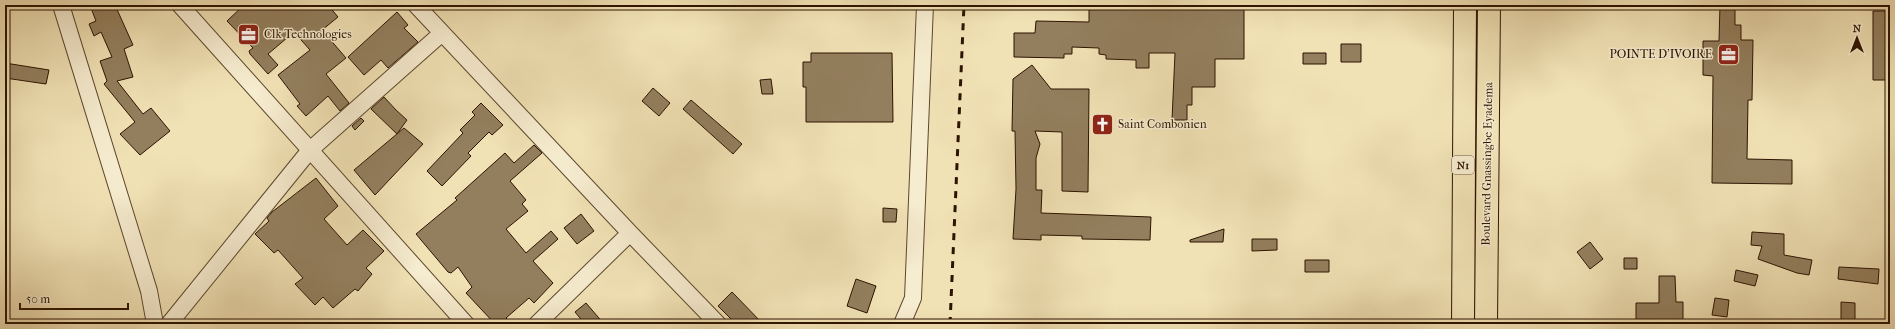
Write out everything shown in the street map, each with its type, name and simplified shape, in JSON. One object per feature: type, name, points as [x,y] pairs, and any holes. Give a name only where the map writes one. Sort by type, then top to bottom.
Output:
[{"type":"highway","name":"Boulevard Gnassingbe Eyadema","points":[[1463,324],[1465,5]]},
{"type":"highway","name":"Boulevard Gnassingbe Eyadema","points":[[1486,324],[1489,5]]},
{"type":"street","points":[[61,5],[149,291],[154,324]]},
{"type":"street","points":[[180,5],[466,324]]},
{"type":"street","points":[[416,5],[630,233],[718,324]]},
{"type":"street","points":[[902,324],[913,298],[926,5]]},
{"type":"street","points":[[169,324],[310,150],[442,33]]},
{"type":"street","points":[[537,324],[630,233]]},
{"type":"building","points":[[98,5],[115,5],[133,45],[124,49],[133,77],[117,81],[143,114],[151,108],[170,131],[140,155],[120,134],[135,122],[104,84],[107,81],[100,61],[112,57],[101,32],[94,36],[89,24],[96,21],[91,8]]},
{"type":"building","points":[[244,5],[328,5],[338,17],[322,30],[346,58],[326,74],[349,103],[340,111],[328,96],[306,116],[297,106],[300,104],[278,75],[310,50],[294,32],[268,54],[278,65],[268,74],[250,54],[249,51],[253,48],[227,21]]},
{"type":"building","points":[[1089,5],[1244,5],[1244,59],[1215,59],[1215,87],[1192,87],[1192,105],[1187,105],[1187,120],[1172,120],[1175,53],[1149,53],[1149,68],[1136,68],[1136,60],[1106,59],[1106,55],[1099,54],[1099,48],[1072,47],[1072,54],[1064,54],[1064,58],[1014,57],[1014,33],[1035,33],[1036,21],[1089,22]]},
{"type":"building","points":[[1720,5],[1735,5],[1735,25],[1741,25],[1741,40],[1753,40],[1752,100],[1748,100],[1747,159],[1792,160],[1792,184],[1712,183],[1713,76],[1703,75],[1703,41],[1719,41]]},
{"type":"building","points":[[1873,11],[1890,11],[1890,80],[1873,80]]},
{"type":"building","points":[[397,12],[408,25],[404,28],[418,42],[388,68],[381,60],[364,75],[348,57]]},
{"type":"building","points":[[1341,44],[1361,44],[1361,62],[1341,62]]},
{"type":"building","points":[[811,53],[892,53],[893,122],[806,122],[806,87],[803,87],[803,62],[811,62]]},
{"type":"building","points":[[1303,53],[1326,53],[1326,64],[1303,64]]},
{"type":"building","points":[[5,63],[49,70],[46,84],[5,78]]},
{"type":"building","points":[[1032,65],[1051,89],[1089,89],[1088,192],[1062,191],[1062,132],[1035,131],[1040,144],[1036,158],[1036,190],[1042,190],[1041,213],[1151,217],[1150,240],[1082,239],[1082,236],[1041,235],[1041,240],[1013,239],[1016,189],[1015,131],[1012,131],[1013,79]]},
{"type":"building","points":[[771,79],[773,94],[762,94],[760,80]]},
{"type":"building","points":[[653,88],[670,103],[659,116],[642,101]]},
{"type":"building","points":[[384,97],[407,120],[397,134],[371,109]]},
{"type":"building","points":[[691,100],[742,144],[733,154],[683,109]]},
{"type":"building","points":[[481,103],[503,125],[492,135],[489,132],[468,153],[471,156],[442,186],[427,171],[463,133],[460,130],[475,115],[472,112]]},
{"type":"building","points":[[361,118],[364,121],[355,130],[352,126]]},
{"type":"building","points":[[404,128],[423,144],[375,195],[354,170]]},
{"type":"building","points":[[534,145],[542,153],[510,181],[526,200],[522,204],[528,211],[506,229],[526,253],[551,231],[558,239],[533,261],[553,283],[534,303],[529,298],[506,318],[512,324],[495,324],[466,293],[472,287],[458,267],[451,273],[448,272],[416,234],[457,200],[455,198],[505,153],[514,163]]},
{"type":"building","points":[[316,178],[338,206],[324,219],[347,245],[363,230],[384,251],[366,268],[372,274],[358,291],[355,289],[333,308],[323,297],[315,305],[295,284],[303,278],[278,250],[274,253],[255,234],[269,221],[267,218],[272,212]]},
{"type":"building","points":[[883,208],[897,209],[896,222],[883,222]]},
{"type":"building","points":[[581,214],[594,231],[577,244],[564,228]]},
{"type":"building","points":[[1224,229],[1223,242],[1190,242],[1190,240]]},
{"type":"building","points":[[1752,232],[1784,234],[1784,255],[1812,260],[1809,275],[1797,273],[1758,259],[1762,246],[1751,245]]},
{"type":"building","points":[[1252,239],[1277,239],[1277,250],[1252,251]]},
{"type":"building","points":[[1590,242],[1603,259],[1590,269],[1577,252]]},
{"type":"building","points":[[1624,258],[1637,258],[1637,269],[1624,269]]},
{"type":"building","points":[[1305,260],[1329,260],[1329,272],[1305,272]]},
{"type":"building","points":[[1839,267],[1879,269],[1878,284],[1838,279]]},
{"type":"building","points":[[1736,270],[1758,275],[1755,286],[1734,281]]},
{"type":"building","points":[[1659,276],[1675,276],[1676,302],[1683,302],[1683,324],[1636,324],[1636,303],[1659,303]]},
{"type":"building","points":[[856,279],[876,286],[867,313],[847,306]]},
{"type":"building","points":[[732,292],[763,324],[736,324],[718,306]]},
{"type":"building","points":[[1715,298],[1729,300],[1727,317],[1712,315]]},
{"type":"building","points":[[1841,302],[1855,303],[1855,324],[1841,324]]},
{"type":"building","points":[[586,303],[604,324],[585,324],[575,312]]},
{"type":"railway","points":[[950,324],[964,5]]},
{"type":"place","name":"Clk Technologies","points":[[249,34]]},
{"type":"place","name":"POINTE D'IVOIRE","points":[[1728,54]]},
{"type":"place","name":"Saint Combonien","points":[[1102,124]]}]
